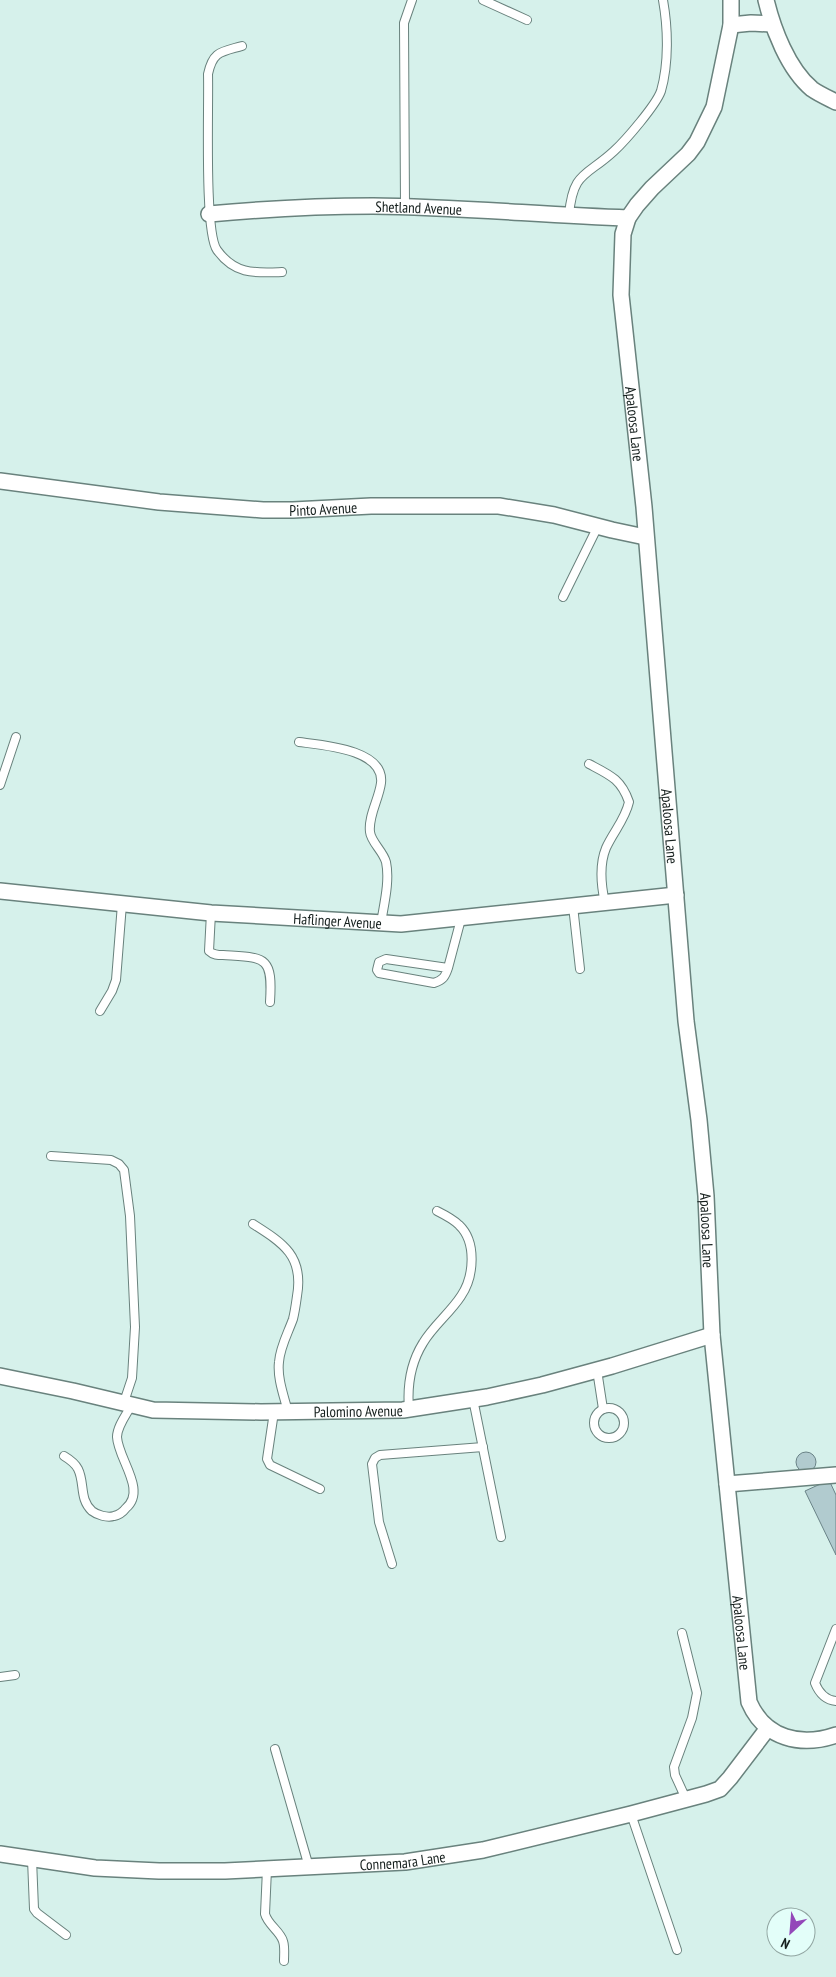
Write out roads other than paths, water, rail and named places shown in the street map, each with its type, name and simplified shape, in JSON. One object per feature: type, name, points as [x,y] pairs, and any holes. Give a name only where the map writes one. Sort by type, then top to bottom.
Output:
[{"type":"street","name":"Apaloosa Lane","points":[[731,0],[731,25],[714,107],[705,127],[688,154],[652,188],[637,204],[628,218],[623,234],[621,295],[644,507],[686,1021],[699,1120],[706,1196],[712,1335],[749,1702],[759,1720],[768,1728],[792,1739],[818,1740],[836,1735]]},
{"type":"street","points":[[766,0],[772,24],[783,49],[806,83],[814,90],[836,102]]},
{"type":"street","points":[[731,25],[751,23],[772,24]]},
{"type":"street","name":"Shetland Avenue","points":[[209,214],[300,207],[405,207],[502,210],[628,218]]},
{"type":"street","name":"Pinto Avenue","points":[[0,480],[159,502],[263,510],[378,506],[499,506],[554,514],[645,537]]},
{"type":"street","name":"Haflinger Avenue","points":[[0,891],[211,914],[415,924],[676,895]]},
{"type":"street","name":"Palomino Avenue","points":[[0,1376],[153,1410],[281,1412],[409,1409],[473,1399],[542,1385],[712,1335]]},
{"type":"street","points":[[727,1484],[836,1475]]},
{"type":"street","name":"Connemara Lane","points":[[0,1854],[81,1867],[150,1871],[309,1868],[405,1862],[483,1850],[706,1794],[722,1787],[768,1728]]},
{"type":"lane","points":[[405,207],[404,23],[412,0]]},
{"type":"lane","points":[[483,0],[527,20]]},
{"type":"lane","points":[[569,215],[571,195],[580,179],[616,150],[655,103],[660,91],[665,66],[666,16],[663,0]]},
{"type":"lane","points":[[242,46],[217,53],[211,60],[208,74],[209,214],[216,249],[232,265],[250,273],[282,272]]},
{"type":"lane","points":[[562,597],[598,526]]},
{"type":"lane","points":[[0,786],[16,737]]},
{"type":"lane","points":[[299,742],[351,750],[364,757],[379,772],[382,782],[369,828],[370,836],[382,851],[386,863],[387,880],[381,923]]},
{"type":"lane","points":[[589,764],[612,776],[620,783],[629,802],[622,821],[605,854],[601,885],[605,902]]},
{"type":"lane","points":[[100,1011],[116,980],[122,904]]},
{"type":"lane","points":[[573,906],[580,969]]},
{"type":"lane","points":[[211,914],[209,951],[218,955],[258,957],[264,962],[269,970],[270,1002]]},
{"type":"lane","points":[[448,968],[386,959],[380,962],[376,970],[379,973],[434,983],[441,980],[446,976],[461,919]]},
{"type":"lane","points":[[51,1156],[111,1160],[119,1164],[124,1170],[126,1178],[130,1216],[135,1337],[132,1378],[127,1405],[117,1434],[120,1453],[134,1485],[134,1496],[130,1505],[122,1513],[114,1516],[106,1517],[96,1514],[84,1502],[78,1470],[64,1456]]},
{"type":"lane","points":[[409,1409],[407,1387],[409,1376],[422,1344],[462,1295],[468,1285],[470,1274],[471,1250],[467,1236],[452,1218],[437,1211]]},
{"type":"lane","points":[[253,1224],[276,1239],[288,1250],[298,1270],[300,1281],[294,1317],[282,1347],[278,1364],[281,1412],[267,1459],[270,1465],[320,1489]]},
{"type":"lane","points":[[597,1370],[603,1409]]},
{"type":"lane","points":[[473,1399],[501,1537]]},
{"type":"lane","points":[[603,1409],[617,1410],[622,1415],[623,1428],[620,1434],[607,1438],[600,1436],[596,1431],[593,1425],[594,1418],[603,1409]]},
{"type":"lane","points":[[392,1564],[379,1522],[372,1464],[375,1458],[380,1455],[483,1447]]},
{"type":"lane","points":[[836,1629],[815,1683],[819,1693],[836,1701]]},
{"type":"lane","points":[[682,1633],[696,1693],[692,1718],[674,1767],[674,1775],[686,1799]]},
{"type":"lane","points":[[0,1677],[15,1675]]},
{"type":"lane","points":[[275,1749],[309,1868]]},
{"type":"lane","points":[[631,1814],[677,1950]]},
{"type":"lane","points":[[32,1859],[34,1908],[37,1913],[66,1935]]},
{"type":"lane","points":[[267,1869],[265,1914],[267,1920],[282,1938],[284,1943],[284,1961]]}]
